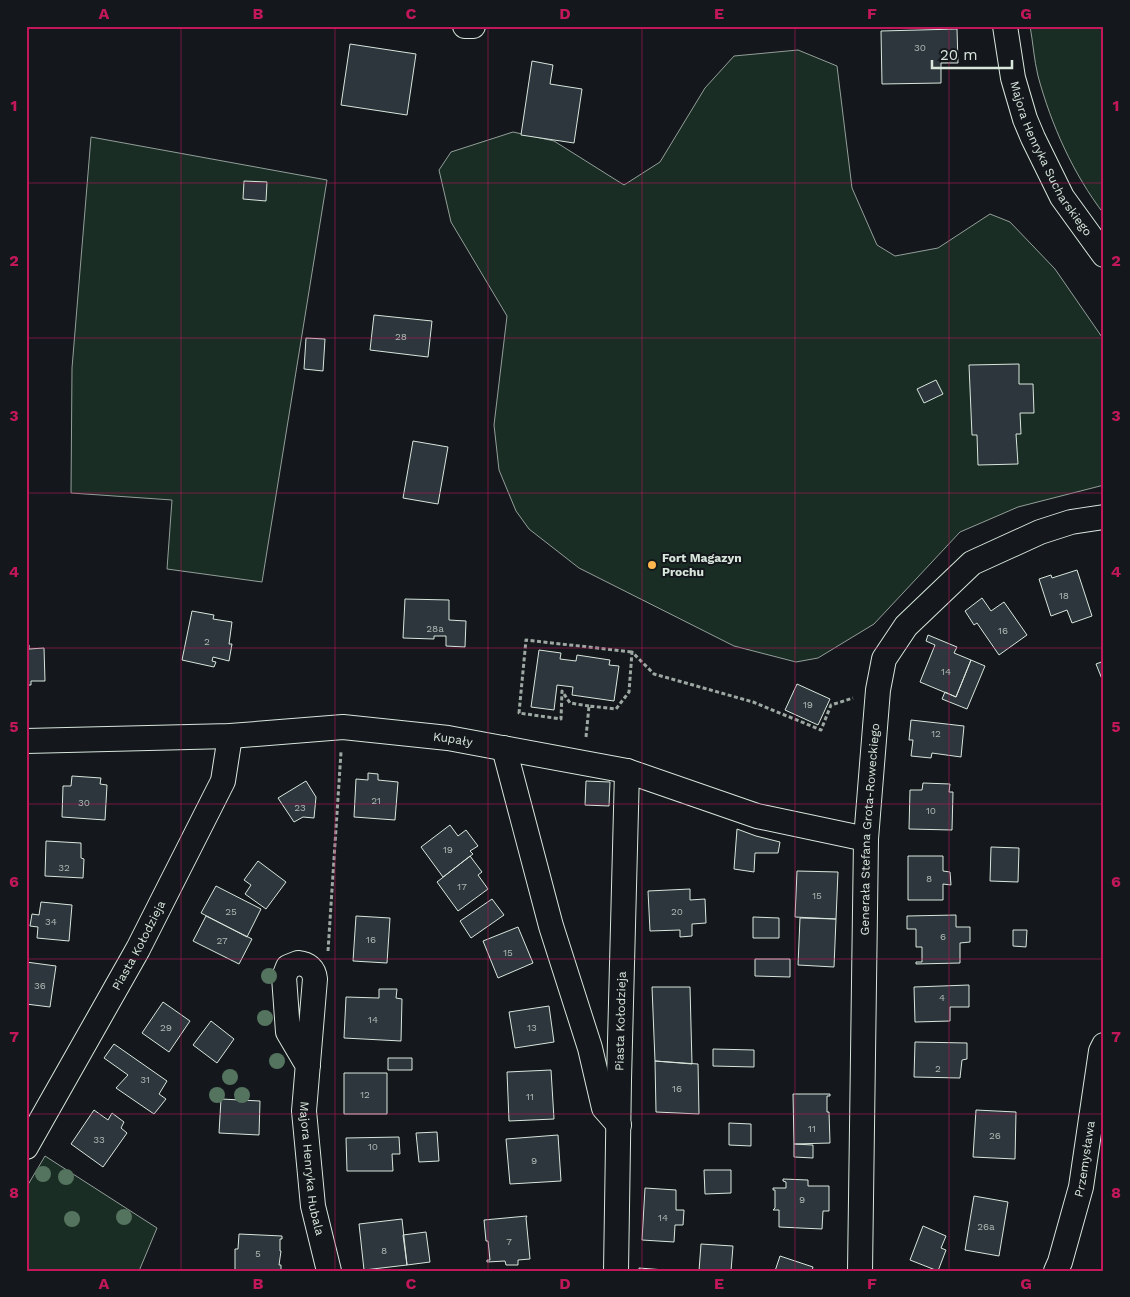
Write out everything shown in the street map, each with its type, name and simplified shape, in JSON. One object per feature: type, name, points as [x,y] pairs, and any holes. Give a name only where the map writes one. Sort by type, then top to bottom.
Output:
[{"type":"street","points":[[465,26],[473,26]]},
{"type":"street","name":"Majora Henryka Sucharskiego","points":[[1005,26],[1013,78],[1025,119],[1033,138],[1062,197],[1104,255]]},
{"type":"street","name":"Generała Stefana Grota-Roweckiego","points":[[860,1271],[866,840],[878,690],[884,659],[906,626],[972,563],[1040,532],[1071,522],[1104,517]]},
{"type":"street","name":"Kupały","points":[[26,741],[230,736],[343,727],[448,738],[627,771],[756,816],[866,840]]},
{"type":"street","name":"Piasta Kołodzieja","points":[[26,1147],[138,949],[223,781],[230,736]]},
{"type":"street","points":[[504,748],[551,926],[590,1048],[604,1108],[618,1125]]},
{"type":"street","name":"Piasta Kołodzieja","points":[[616,1271],[627,771]]},
{"type":"street","name":"Majora Henryka Hubala","points":[[314,979],[304,1111],[313,1206],[329,1271]]},
{"type":"street","name":"Przemysława","points":[[1056,1271],[1081,1187],[1101,1052],[1104,1044]]},
{"type":"path","points":[[632,652],[629,692],[616,709],[570,703],[562,690],[561,719],[519,713],[526,640],[632,652],[654,674],[753,702],[821,730],[832,705],[878,690]]},
{"type":"path","points":[[584,763],[589,706]]},
{"type":"path","points":[[314,979],[327,964],[343,727]]},
{"type":"green space","points":[[1030,26],[1104,26],[1104,214],[1082,182],[1056,130],[1035,64]]},
{"type":"green space","points":[[798,50],[837,66],[852,188],[877,245],[895,256],[938,248],[990,214],[1010,222],[1055,269],[1104,340],[1104,485],[1018,507],[960,532],[874,624],[818,658],[796,662],[734,646],[579,568],[529,529],[516,511],[499,470],[494,425],[507,316],[451,222],[439,170],[451,152],[513,132],[554,141],[624,185],[660,162],[705,88],[734,56]]},
{"type":"green space","points":[[91,137],[327,180],[262,582],[167,569],[172,500],[71,493],[72,368]]},
{"type":"green space","points":[[45,1156],[157,1228],[139,1271],[26,1271],[26,1188]]},
{"type":"building","points":[[957,29],[958,63],[941,63],[941,83],[882,84],[881,31]]},
{"type":"building","points":[[350,44],[416,54],[407,115],[341,105]]},
{"type":"building","points":[[532,61],[553,65],[550,84],[582,89],[574,143],[521,135]]},
{"type":"building","points":[[244,181],[267,182],[266,201],[243,199]]},
{"type":"building","points":[[374,315],[432,321],[428,357],[370,350]]},
{"type":"building","points":[[306,338],[325,339],[323,371],[304,369]]},
{"type":"building","points":[[1019,364],[1019,384],[1033,384],[1034,413],[1020,413],[1021,434],[1016,434],[1018,464],[978,465],[977,435],[972,435],[969,365]]},
{"type":"building","points":[[936,380],[943,394],[924,403],[917,389]]},
{"type":"building","points":[[413,441],[448,447],[438,504],[403,498]]},
{"type":"building","points":[[1077,570],[1092,616],[1072,623],[1067,610],[1051,616],[1039,579],[1051,575],[1052,578]]},
{"type":"building","points":[[982,598],[991,611],[1004,602],[1027,635],[999,655],[977,623],[974,625],[965,611]]},
{"type":"building","points":[[405,599],[449,600],[449,620],[466,621],[465,647],[446,646],[446,636],[434,636],[434,639],[403,638]]},
{"type":"building","points":[[192,611],[214,615],[213,619],[232,622],[229,644],[232,644],[229,661],[213,657],[212,661],[216,662],[214,667],[182,660]]},
{"type":"building","points":[[928,635],[957,647],[954,653],[971,660],[956,697],[920,682],[935,645],[926,641]]},
{"type":"building","points":[[26,645],[29,645],[29,649],[44,648],[45,681],[31,681],[31,685],[26,685]]},
{"type":"building","points":[[539,650],[561,653],[560,659],[576,661],[577,655],[610,660],[609,665],[619,666],[614,701],[572,695],[573,687],[557,685],[554,710],[531,707]]},
{"type":"building","points":[[971,660],[985,666],[967,709],[942,699],[945,692],[956,697]]},
{"type":"building","points":[[1104,661],[1104,678],[1102,679],[1096,664]]},
{"type":"building","points":[[797,684],[830,699],[818,725],[785,710]]},
{"type":"building","points":[[911,720],[964,726],[961,757],[932,753],[931,758],[911,756],[913,740],[909,740]]},
{"type":"building","points":[[368,773],[378,774],[378,780],[398,782],[395,820],[354,817],[356,779],[368,780]]},
{"type":"building","points":[[72,776],[101,778],[100,784],[107,785],[105,820],[62,817],[63,786],[71,786]]},
{"type":"building","points":[[306,781],[316,797],[314,818],[303,817],[294,822],[278,798]]},
{"type":"building","points":[[586,781],[610,782],[609,806],[585,805]]},
{"type":"building","points":[[923,783],[950,784],[949,792],[953,792],[952,830],[909,829],[910,790],[922,790]]},
{"type":"building","points":[[450,825],[458,836],[466,830],[478,846],[470,851],[473,854],[443,877],[421,847]]},
{"type":"building","points":[[737,829],[780,842],[778,853],[755,853],[754,872],[734,869]]},
{"type":"building","points":[[46,841],[81,843],[81,858],[84,859],[83,878],[45,876]]},
{"type":"building","points":[[991,847],[1019,848],[1018,882],[990,881]]},
{"type":"building","points":[[470,856],[482,872],[478,875],[488,889],[458,911],[437,882]]},
{"type":"building","points":[[908,856],[943,856],[943,871],[950,872],[951,885],[943,884],[943,900],[908,900]]},
{"type":"building","points":[[258,861],[286,882],[266,909],[245,894],[251,885],[244,880]]},
{"type":"building","points":[[797,871],[838,872],[836,919],[795,917]]},
{"type":"building","points":[[216,886],[261,909],[247,937],[201,913]]},
{"type":"building","points":[[690,889],[690,900],[705,899],[706,923],[692,924],[692,936],[680,937],[680,930],[650,931],[648,891]]},
{"type":"building","points":[[492,899],[504,915],[471,938],[460,921]]},
{"type":"building","points":[[41,902],[72,905],[69,941],[37,938],[38,927],[30,926],[32,914],[39,915]]},
{"type":"building","points":[[956,915],[956,927],[970,927],[970,942],[960,943],[960,963],[916,964],[916,962],[922,962],[922,947],[916,947],[916,929],[907,929],[907,916]]},
{"type":"building","points":[[206,916],[252,939],[239,964],[193,941]]},
{"type":"building","points":[[356,916],[390,918],[387,963],[353,961]]},
{"type":"building","points":[[753,917],[779,918],[779,938],[753,938]]},
{"type":"building","points":[[800,918],[836,919],[834,967],[798,965]]},
{"type":"building","points":[[518,927],[533,963],[498,978],[483,941]]},
{"type":"building","points":[[1013,930],[1027,930],[1026,947],[1013,946]]},
{"type":"building","points":[[755,959],[790,959],[790,977],[755,976]]},
{"type":"building","points":[[26,962],[56,966],[50,1007],[26,1004]]},
{"type":"building","points":[[969,985],[969,1007],[950,1007],[950,1021],[915,1022],[914,987]]},
{"type":"building","points":[[652,987],[690,987],[692,1064],[655,1061]]},
{"type":"building","points":[[379,989],[397,989],[396,998],[402,999],[401,1041],[344,1038],[346,997],[379,998]]},
{"type":"building","points":[[163,1002],[190,1021],[169,1052],[142,1033]]},
{"type":"building","points":[[549,1006],[554,1042],[515,1048],[509,1012]]},
{"type":"building","points":[[211,1021],[234,1039],[217,1063],[193,1045]]},
{"type":"building","points":[[915,1042],[967,1043],[967,1059],[962,1060],[960,1078],[914,1077]]},
{"type":"building","points":[[114,1044],[167,1081],[159,1094],[166,1099],[154,1114],[116,1088],[128,1075],[104,1058]]},
{"type":"building","points":[[713,1049],[754,1050],[754,1067],[713,1066]]},
{"type":"building","points":[[388,1058],[412,1058],[412,1070],[388,1070]]},
{"type":"building","points":[[655,1061],[698,1064],[699,1114],[656,1112]]},
{"type":"building","points":[[551,1070],[554,1119],[509,1121],[507,1072]]},
{"type":"building","points":[[344,1073],[387,1073],[387,1114],[344,1114]]},
{"type":"building","points":[[793,1094],[830,1094],[830,1096],[827,1096],[827,1112],[829,1112],[830,1143],[794,1144]]},
{"type":"building","points":[[221,1099],[260,1101],[259,1135],[219,1133]]},
{"type":"building","points":[[94,1110],[108,1120],[112,1113],[124,1122],[121,1128],[127,1133],[103,1167],[71,1144]]},
{"type":"building","points":[[976,1110],[1016,1112],[1015,1159],[973,1157]]},
{"type":"building","points":[[729,1123],[751,1124],[751,1146],[729,1145]]},
{"type":"building","points":[[437,1132],[439,1161],[419,1162],[416,1133]]},
{"type":"building","points":[[558,1135],[561,1181],[510,1184],[506,1139]]},
{"type":"building","points":[[399,1137],[400,1154],[392,1154],[393,1171],[347,1171],[346,1138]]},
{"type":"building","points":[[794,1144],[813,1145],[813,1158],[794,1157]]},
{"type":"building","points":[[704,1170],[731,1170],[731,1193],[705,1194]]},
{"type":"building","points":[[783,1179],[808,1180],[808,1186],[829,1186],[829,1211],[823,1211],[822,1229],[779,1227],[779,1210],[773,1210],[775,1208],[775,1190],[773,1188],[786,1188],[786,1182]]},
{"type":"building","points":[[645,1188],[676,1190],[676,1210],[684,1210],[683,1225],[675,1225],[674,1242],[642,1240]]},
{"type":"building","points":[[974,1196],[1008,1202],[999,1256],[965,1250]]},
{"type":"building","points":[[527,1216],[530,1259],[518,1260],[518,1265],[506,1265],[505,1261],[487,1262],[487,1260],[490,1260],[484,1220]]},
{"type":"building","points":[[402,1219],[407,1265],[364,1270],[359,1224]]},
{"type":"building","points":[[923,1226],[946,1236],[941,1248],[946,1250],[938,1271],[910,1260]]},
{"type":"building","points":[[426,1232],[430,1262],[407,1265],[403,1235]]},
{"type":"building","points":[[239,1234],[282,1236],[282,1239],[280,1239],[279,1265],[281,1265],[281,1271],[235,1271],[235,1249],[238,1249]]},
{"type":"building","points":[[701,1244],[733,1246],[731,1271],[699,1271]]},
{"type":"building","points":[[780,1256],[813,1267],[812,1271],[775,1271]]},
{"type":"building","points":[[639,1268],[678,1271],[639,1271]]},
{"type":"place","name":"Fort Magazyn Prochu","points":[[652,565]]}]
